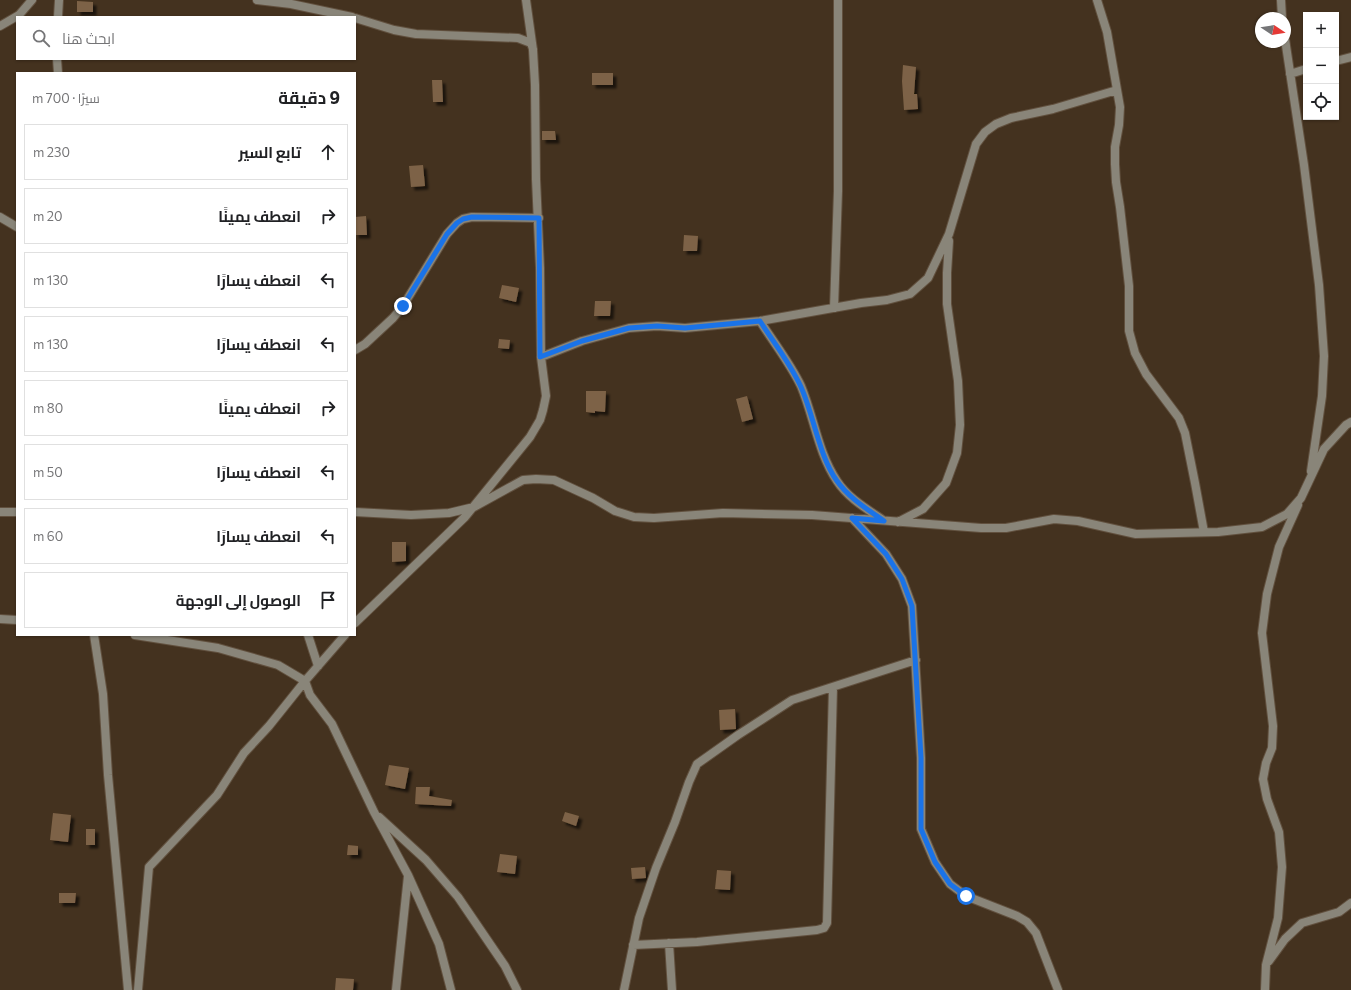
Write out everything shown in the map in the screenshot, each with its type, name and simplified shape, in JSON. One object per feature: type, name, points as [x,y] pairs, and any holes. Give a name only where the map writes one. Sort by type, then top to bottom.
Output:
[{"type":"street","points":[[17,16],[32,0]]},
{"type":"street","points":[[58,16],[59,0]]},
{"type":"street","points":[[257,0],[291,4],[347,16]]},
{"type":"street","points":[[356,622],[465,517],[530,436],[540,420],[546,396],[540,357],[539,218],[536,179],[535,85],[533,50],[526,0]]},
{"type":"street","points":[[834,308],[838,191],[838,0]]},
{"type":"street","points":[[1097,0],[1107,32],[1120,107],[1119,125],[1115,147],[1116,182],[1129,286],[1129,331],[1134,353],[1146,374],[1179,418],[1181,423],[1195,483],[1204,532]]},
{"type":"street","points":[[1281,0],[1282,12]]},
{"type":"street","points":[[0,26],[16,17]]},
{"type":"street","points":[[356,18],[394,30],[416,34],[518,38],[531,43],[533,50]]},
{"type":"street","points":[[1286,48],[1304,165],[1319,285],[1324,356],[1322,396],[1310,478]]},
{"type":"street","points":[[1339,60],[1351,57]]},
{"type":"street","points":[[57,60],[58,72]]},
{"type":"street","points":[[1290,74],[1303,70]]},
{"type":"street","points":[[540,357],[582,341],[629,328],[657,326],[685,328],[760,321],[887,300],[910,294],[928,278],[949,234],[976,144],[985,132],[996,124],[1011,118],[1053,109],[1117,90]]},
{"type":"street","points":[[0,217],[16,227]]},
{"type":"street","points":[[356,349],[365,344],[393,318],[403,306],[447,234],[457,223],[463,219],[472,217],[539,218]]},
{"type":"street","points":[[897,522],[923,509],[946,483],[957,453],[960,425],[958,381],[947,304],[946,273],[949,234]]},
{"type":"street","points":[[760,321],[792,369],[809,405],[826,460],[837,481],[852,498],[884,521]]},
{"type":"street","points":[[1261,990],[1278,918],[1282,868],[1279,832],[1267,799],[1263,779],[1266,763],[1272,748],[1273,726],[1262,633],[1267,594],[1280,547],[1324,449],[1351,422]]},
{"type":"street","points":[[356,512],[434,515],[449,513],[474,506],[518,482],[536,479],[554,480],[593,498],[615,511],[634,517],[654,518],[723,513],[852,518],[981,528],[1006,528],[1054,519],[1078,521],[1136,534],[1204,532],[1262,527],[1287,514],[1301,498]]},
{"type":"street","points":[[0,512],[16,512]]},
{"type":"street","points":[[852,518],[886,554],[902,579],[912,606],[921,758],[921,829],[935,862],[950,884],[966,896],[1017,916],[1027,922],[1036,933],[1058,990]]},
{"type":"street","points":[[0,619],[16,620]]},
{"type":"street","points":[[94,636],[103,694],[108,775],[128,990]]},
{"type":"street","points":[[141,636],[218,648],[278,665],[305,681],[310,695],[332,724],[374,812],[408,875],[439,944],[451,990]]},
{"type":"street","points":[[308,636],[318,666]]},
{"type":"street","points":[[138,990],[148,867],[217,795],[244,753],[269,726],[305,681],[344,636]]},
{"type":"street","points":[[624,990],[639,918],[656,868],[697,764],[792,700],[916,660]]},
{"type":"street","points":[[633,945],[747,938],[824,928],[827,924],[833,687]]},
{"type":"street","points":[[374,812],[426,860],[458,897],[505,966],[517,990]]},
{"type":"street","points":[[396,990],[408,875]]},
{"type":"street","points":[[1265,990],[1266,965],[1285,939],[1302,923],[1340,912],[1351,904]]},
{"type":"street","points":[[669,943],[672,990]]},
{"type":"building","points":[[77,1],[93,2],[93,12],[77,12]]},
{"type":"building","points":[[903,65],[916,67],[914,94],[917,94],[918,109],[904,110],[902,81]]},
{"type":"building","points":[[592,73],[613,73],[613,85],[592,85]]},
{"type":"building","points":[[432,80],[442,80],[443,102],[433,102]]},
{"type":"building","points":[[542,131],[555,131],[556,140],[542,140]]},
{"type":"building","points":[[423,165],[425,186],[411,187],[409,166]]},
{"type":"building","points":[[366,216],[367,235],[356,235],[356,217]]},
{"type":"building","points":[[684,235],[698,236],[697,251],[683,251]]},
{"type":"building","points":[[502,285],[519,288],[516,302],[499,298]]},
{"type":"building","points":[[595,301],[611,301],[610,316],[594,316]]},
{"type":"building","points":[[499,339],[510,340],[509,349],[498,348]]},
{"type":"building","points":[[586,391],[606,391],[605,412],[586,412]]},
{"type":"building","points":[[747,396],[753,419],[742,422],[736,399]]},
{"type":"building","points":[[392,542],[406,542],[406,561],[392,562]]},
{"type":"building","points":[[735,709],[736,729],[720,730],[719,710]]},
{"type":"building","points":[[389,765],[409,768],[405,789],[385,785]]},
{"type":"building","points":[[416,787],[430,787],[429,796],[452,800],[451,806],[415,804]]},
{"type":"building","points":[[565,812],[579,816],[576,826],[562,821]]},
{"type":"building","points":[[53,813],[71,815],[68,842],[50,840]]},
{"type":"building","points":[[86,829],[95,829],[95,845],[86,845]]},
{"type":"building","points":[[348,845],[358,846],[358,855],[347,855]]},
{"type":"building","points":[[500,854],[517,856],[515,874],[497,872]]},
{"type":"building","points":[[645,867],[646,878],[632,879],[631,868]]},
{"type":"building","points":[[717,870],[731,871],[730,890],[715,889]]},
{"type":"building","points":[[59,893],[76,893],[75,903],[59,903]]},
{"type":"building","points":[[336,978],[354,979],[353,990],[335,990]]},
{"type":"route","points":[[403,306],[447,234],[463,219],[472,217],[539,218],[540,357],[582,341],[629,328],[657,326],[685,328],[760,321],[792,369],[809,405],[826,460],[837,481],[852,498],[884,521],[852,518],[886,554],[902,579],[912,606],[921,758],[921,829],[935,862],[950,884],[966,896]]}]
